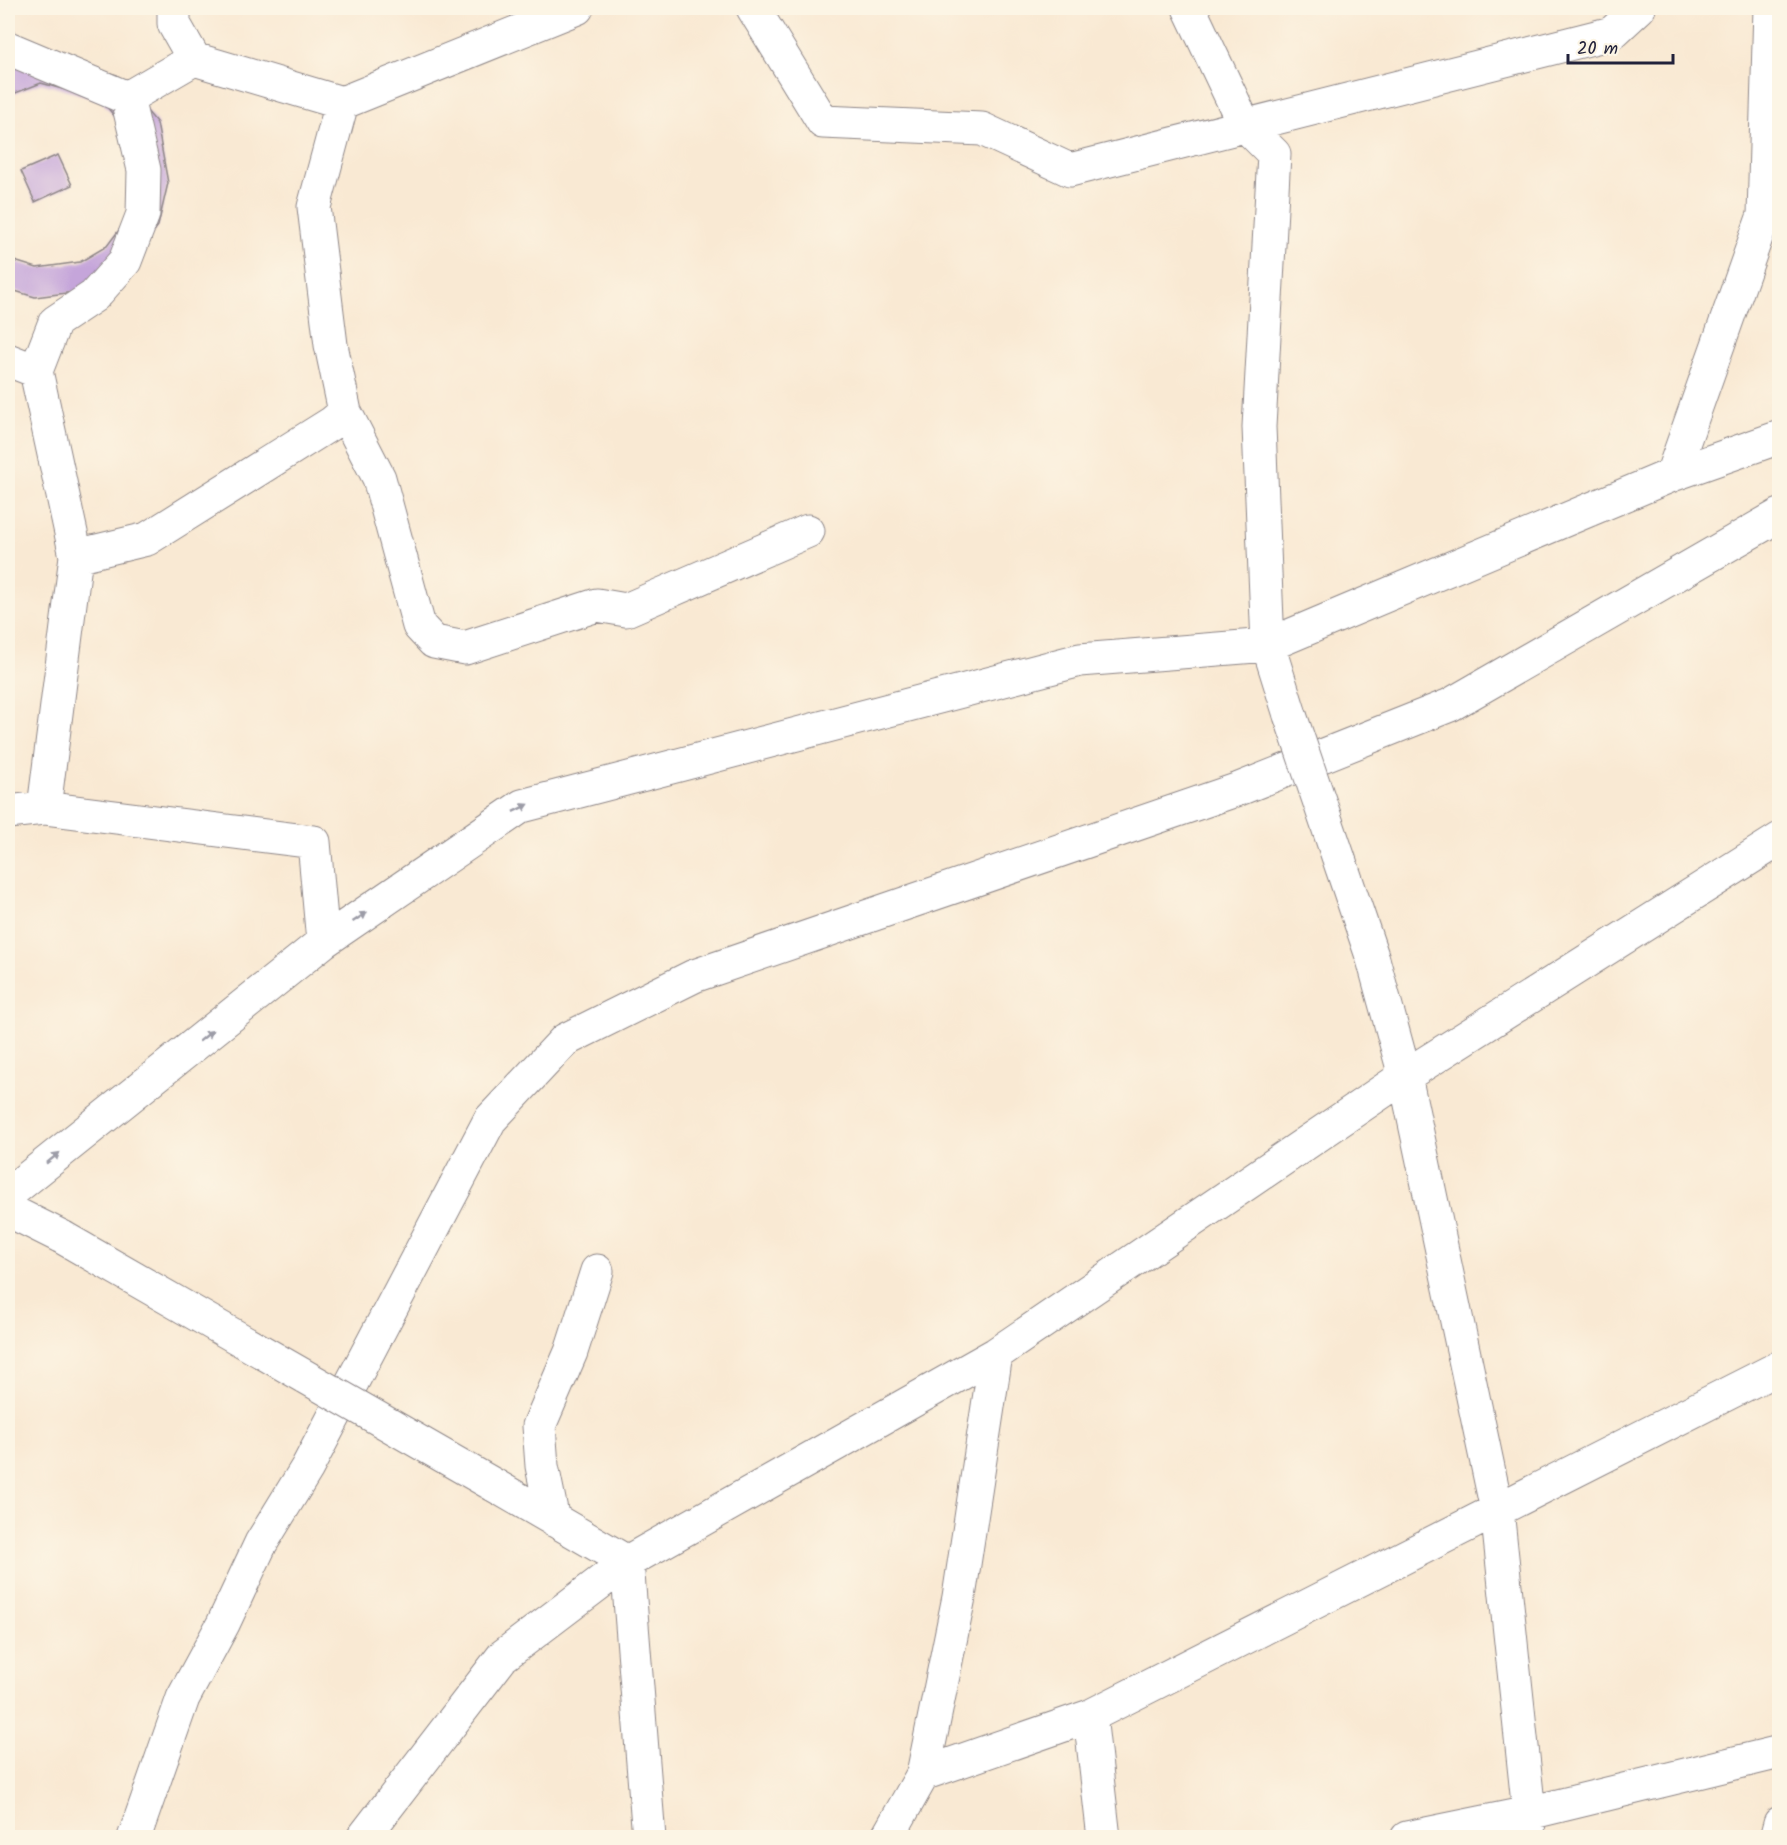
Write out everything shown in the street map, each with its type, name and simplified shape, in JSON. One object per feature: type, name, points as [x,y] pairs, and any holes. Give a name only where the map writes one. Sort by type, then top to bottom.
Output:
[{"type":"street","points":[[174,8],[174,24],[194,59],[342,103],[578,8]]},
{"type":"street","points":[[753,8],[823,122],[982,129],[1070,170],[1244,124],[1612,33],[1639,8]]},
{"type":"street","points":[[1189,8],[1244,124],[1274,154],[1260,427],[1268,645],[1373,959],[1405,1076],[1497,1510],[1529,1826]]},
{"type":"street","points":[[1672,475],[1764,215],[1770,8]]},
{"type":"street","points":[[8,48],[127,98]]},
{"type":"street","points":[[127,98],[194,59]]},
{"type":"street","points":[[44,808],[76,556],[22,365],[55,322],[94,296],[125,261],[143,214],[144,170],[127,98]]},
{"type":"street","points":[[342,103],[314,207],[331,345],[345,412],[379,478],[419,626],[434,642],[465,648],[597,606],[626,610],[808,531]]},
{"type":"street","points":[[76,556],[147,539],[332,423],[345,412]]},
{"type":"street","points":[[8,1194],[323,942],[522,806],[1080,660],[1268,645],[1672,475],[1779,437]]},
{"type":"street","points":[[134,1838],[183,1698],[223,1624],[261,1543],[307,1468],[490,1120],[565,1040],[694,976],[1239,789],[1450,705],[1779,515]]},
{"type":"street","points":[[8,812],[44,808],[314,842],[323,942]]},
{"type":"street","points":[[363,1838],[503,1656],[627,1562],[996,1354],[1405,1076],[1779,839]]},
{"type":"street","points":[[8,1210],[62,1237],[627,1562]]},
{"type":"street","points":[[554,1520],[543,1466],[539,1426],[571,1352],[597,1271]]},
{"type":"street","points":[[887,1838],[923,1774],[959,1597],[996,1354]]},
{"type":"street","points":[[923,1774],[1090,1716],[1779,1367]]},
{"type":"street","points":[[627,1562],[649,1838]]},
{"type":"street","points":[[1090,1716],[1104,1838]]},
{"type":"street","points":[[1407,1838],[1529,1826],[1779,1752]]},
{"type":"street","points":[[1776,1838],[1779,1823]]},
{"type":"building","points":[[40,53],[117,75],[157,123],[168,183],[158,226],[127,267],[90,290],[35,297],[8,289],[8,259],[37,268],[80,262],[107,246],[131,214],[131,136],[101,100],[41,83],[8,96],[8,65]]},
{"type":"building","points":[[58,155],[72,185],[35,202],[21,171]]}]
